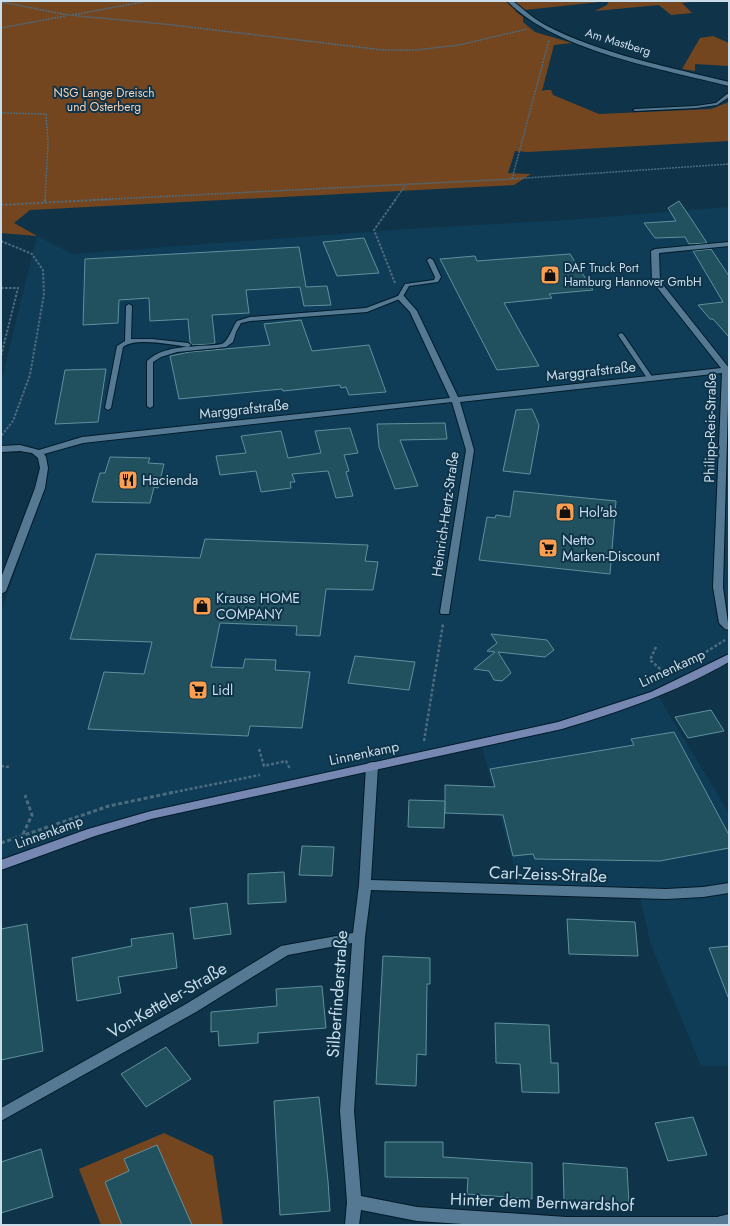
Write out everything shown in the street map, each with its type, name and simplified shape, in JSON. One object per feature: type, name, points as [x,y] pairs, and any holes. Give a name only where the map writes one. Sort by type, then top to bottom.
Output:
[{"type":"main road","name":"Linnenkamp","points":[[1,866],[85,834],[151,815],[558,726],[614,709],[685,681],[729,657]]},
{"type":"street","name":"Am Mastberg","points":[[510,1],[542,26],[598,49],[729,84]]},
{"type":"street","name":"Philipp-Reis-Straße","points":[[729,244],[656,252],[656,281],[728,370],[718,588],[724,622],[729,627]]},
{"type":"street","points":[[400,297],[413,312],[455,399]]},
{"type":"street","name":"Marggrafstraße","points":[[38,453],[82,440],[728,370]]},
{"type":"street","name":"Heinrich-Hertz-Straße","points":[[445,612],[470,450],[455,399]]},
{"type":"street","points":[[1,449],[20,448],[31,450],[38,453],[42,458],[44,465],[42,482],[1,591]]},
{"type":"street","name":"Silberfinderstraße","points":[[352,1225],[354,1202],[346,1111],[359,937],[365,885],[372,766]]},
{"type":"street","name":"Carl-Zeiss-Straße","points":[[365,885],[652,894],[686,893],[729,888]]},
{"type":"street","name":"Von-Ketteler-Straße","points":[[1,1115],[191,1008],[285,950],[359,937]]},
{"type":"street","name":"Hinter dem Bernwardshof","points":[[354,1202],[418,1214],[566,1224],[717,1224],[729,1221]]},
{"type":"lane","points":[[635,110],[696,107],[717,104],[729,95]]},
{"type":"lane","points":[[150,406],[150,361],[159,354],[173,350],[224,346],[230,342],[233,332],[239,322],[250,319],[367,310],[400,297],[407,286],[437,280],[430,260]]},
{"type":"lane","points":[[128,341],[129,306]]},
{"type":"lane","points":[[621,335],[650,378]]},
{"type":"lane","points":[[108,408],[120,346],[122,343],[128,341],[158,342],[213,348]]},
{"type":"path","points":[[1,28],[148,1]]},
{"type":"path","points":[[1,2],[68,16],[164,24],[383,50],[416,50],[459,45],[542,26]]},
{"type":"path","points":[[512,179],[552,30]]},
{"type":"path","points":[[1,113],[46,114],[48,142],[45,202]]},
{"type":"path","points":[[1,205],[512,179],[729,164]]},
{"type":"path","points":[[400,297],[374,230],[405,185]]},
{"type":"path","points":[[1,241],[32,254],[43,270],[44,294],[30,375],[13,421],[1,436]]},
{"type":"path","points":[[1,288],[18,288],[1,356]]},
{"type":"path","points":[[424,741],[445,612]]},
{"type":"path","points":[[702,655],[729,637]]},
{"type":"path","points":[[656,647],[650,660],[666,675]]},
{"type":"path","points":[[659,678],[673,672]]},
{"type":"path","points":[[417,743],[432,740]]},
{"type":"path","points":[[259,749],[264,766],[286,761],[290,769]]},
{"type":"path","points":[[1,766],[9,767]]},
{"type":"path","points":[[282,771],[297,768]]},
{"type":"path","points":[[1,843],[23,834],[109,806],[267,774]]},
{"type":"path","points":[[23,834],[32,815],[25,795]]},
{"type":"shaded area","points":[[729,207],[729,657],[656,693],[729,813],[729,1066],[701,1066],[651,945],[639,894],[520,890],[480,739],[151,811],[30,850],[1,861],[1,611],[46,486],[48,466],[39,449],[19,446],[1,448],[1,382],[37,236],[73,254],[407,229],[568,220]]},
{"type":"green space","name":"NSG Lange Dreisch und Osterberg","points":[[1,1],[609,1],[515,11],[523,17],[523,22],[535,32],[572,43],[554,45],[542,91],[551,90],[553,95],[599,114],[711,109],[729,102],[729,141],[528,152],[515,151],[508,173],[531,174],[514,185],[30,210],[14,223],[37,236],[1,233]]},
{"type":"green space","points":[[609,1],[699,1],[682,3],[692,13],[671,15],[659,5],[595,11],[607,5]]},
{"type":"green space","points":[[713,36],[729,43],[729,66],[695,64],[695,71],[682,69],[700,38]]},
{"type":"green space","points":[[164,1133],[213,1156],[223,1225],[101,1225],[79,1169]]},
{"type":"building","points":[[679,201],[707,243],[689,244],[685,237],[655,238],[644,223],[676,221],[668,208]]},
{"type":"building","points":[[364,238],[379,273],[337,276],[323,242]]},
{"type":"building","points":[[299,247],[306,287],[327,286],[331,305],[304,306],[300,287],[246,290],[249,313],[212,315],[215,343],[213,344],[192,345],[190,342],[188,319],[150,321],[149,298],[119,300],[118,323],[83,325],[85,259]]},
{"type":"building","points":[[711,249],[729,276],[729,337],[698,305],[723,302],[693,251]]},
{"type":"building","points":[[570,254],[593,290],[549,294],[552,298],[504,303],[539,366],[497,370],[440,259],[475,256],[477,261]]},
{"type":"building","points":[[301,320],[312,351],[369,345],[386,392],[349,395],[346,387],[341,388],[340,385],[179,399],[170,356],[190,352],[270,345],[264,324]]},
{"type":"building","points":[[106,369],[98,422],[55,424],[65,370]]},
{"type":"building","points":[[532,409],[539,425],[530,474],[503,471],[516,410]]},
{"type":"building","points":[[445,423],[447,439],[400,440],[418,486],[395,489],[379,447],[377,424]]},
{"type":"building","points":[[350,428],[358,453],[344,455],[349,471],[346,472],[353,496],[336,498],[328,471],[292,474],[295,482],[290,482],[291,488],[261,492],[256,471],[220,475],[216,456],[246,453],[241,436],[281,431],[288,458],[321,453],[315,431]]},
{"type":"building","points":[[110,457],[150,458],[148,463],[164,464],[158,488],[154,487],[150,503],[92,502],[100,473],[105,473]]},
{"type":"building","points":[[514,491],[616,501],[610,574],[479,560],[487,517],[495,518],[496,515],[510,517]]},
{"type":"building","points":[[205,539],[368,545],[365,561],[378,562],[373,590],[326,589],[320,636],[296,635],[297,626],[220,623],[211,667],[243,668],[245,659],[276,660],[275,670],[310,672],[302,728],[250,726],[248,736],[88,729],[104,672],[144,674],[152,642],[70,639],[96,554],[200,558]]},
{"type":"building","points":[[491,634],[547,640],[554,650],[545,657],[498,652],[511,673],[502,681],[494,680],[489,671],[474,669],[495,652],[487,651],[497,643]]},
{"type":"building","points":[[355,656],[415,662],[409,690],[348,683]]},
{"type":"building","points":[[711,710],[724,731],[688,738],[675,717]]},
{"type":"building","points":[[674,732],[729,835],[729,848],[660,861],[535,859],[533,854],[513,856],[503,815],[445,813],[445,785],[495,787],[490,769],[634,745],[631,739]]},
{"type":"building","points":[[409,800],[445,801],[444,828],[408,827]]},
{"type":"building","points":[[302,846],[334,847],[332,876],[299,875]]},
{"type":"building","points":[[284,872],[286,902],[248,904],[248,874]]},
{"type":"building","points":[[227,903],[231,934],[194,939],[190,908]]},
{"type":"building","points":[[567,919],[635,922],[638,956],[569,954]]},
{"type":"building","points":[[27,924],[43,1051],[1,1060],[1,929]]},
{"type":"building","points":[[173,933],[177,968],[118,977],[121,993],[77,1001],[72,958],[132,946],[131,939]]},
{"type":"building","points":[[729,946],[729,996],[728,997],[709,948]]},
{"type":"building","points":[[383,956],[430,958],[430,984],[427,984],[426,1055],[417,1054],[416,1086],[376,1084]]},
{"type":"building","points":[[322,986],[326,1028],[258,1033],[258,1043],[219,1046],[218,1031],[211,1032],[211,1012],[277,1006],[276,989]]},
{"type":"building","points":[[495,1023],[549,1025],[551,1063],[558,1063],[559,1093],[522,1092],[520,1064],[496,1063]]},
{"type":"building","points":[[166,1047],[191,1079],[146,1107],[121,1074]]},
{"type":"building","points":[[319,1097],[330,1211],[280,1215],[274,1101]]},
{"type":"building","points":[[693,1117],[707,1155],[668,1161],[655,1123]]},
{"type":"building","points":[[385,1142],[443,1142],[443,1157],[532,1163],[532,1199],[467,1194],[468,1178],[385,1177]]},
{"type":"building","points":[[157,1145],[192,1225],[122,1225],[105,1182],[129,1171],[124,1159]]},
{"type":"building","points":[[41,1149],[53,1197],[1,1213],[1,1162]]},
{"type":"building","points":[[563,1163],[627,1168],[629,1204],[564,1200]]},
{"type":"place","name":"DAF Truck Port Hamburg Hannover GmbH","points":[[550,275]]},
{"type":"place","name":"Hacienda","points":[[128,480]]},
{"type":"place","name":"Hol'ab","points":[[565,512]]},
{"type":"place","name":"Netto Marken-Discount","points":[[548,548]]},
{"type":"place","name":"Krause HOME COMPANY","points":[[202,606]]},
{"type":"place","name":"Lidl","points":[[198,690]]}]
